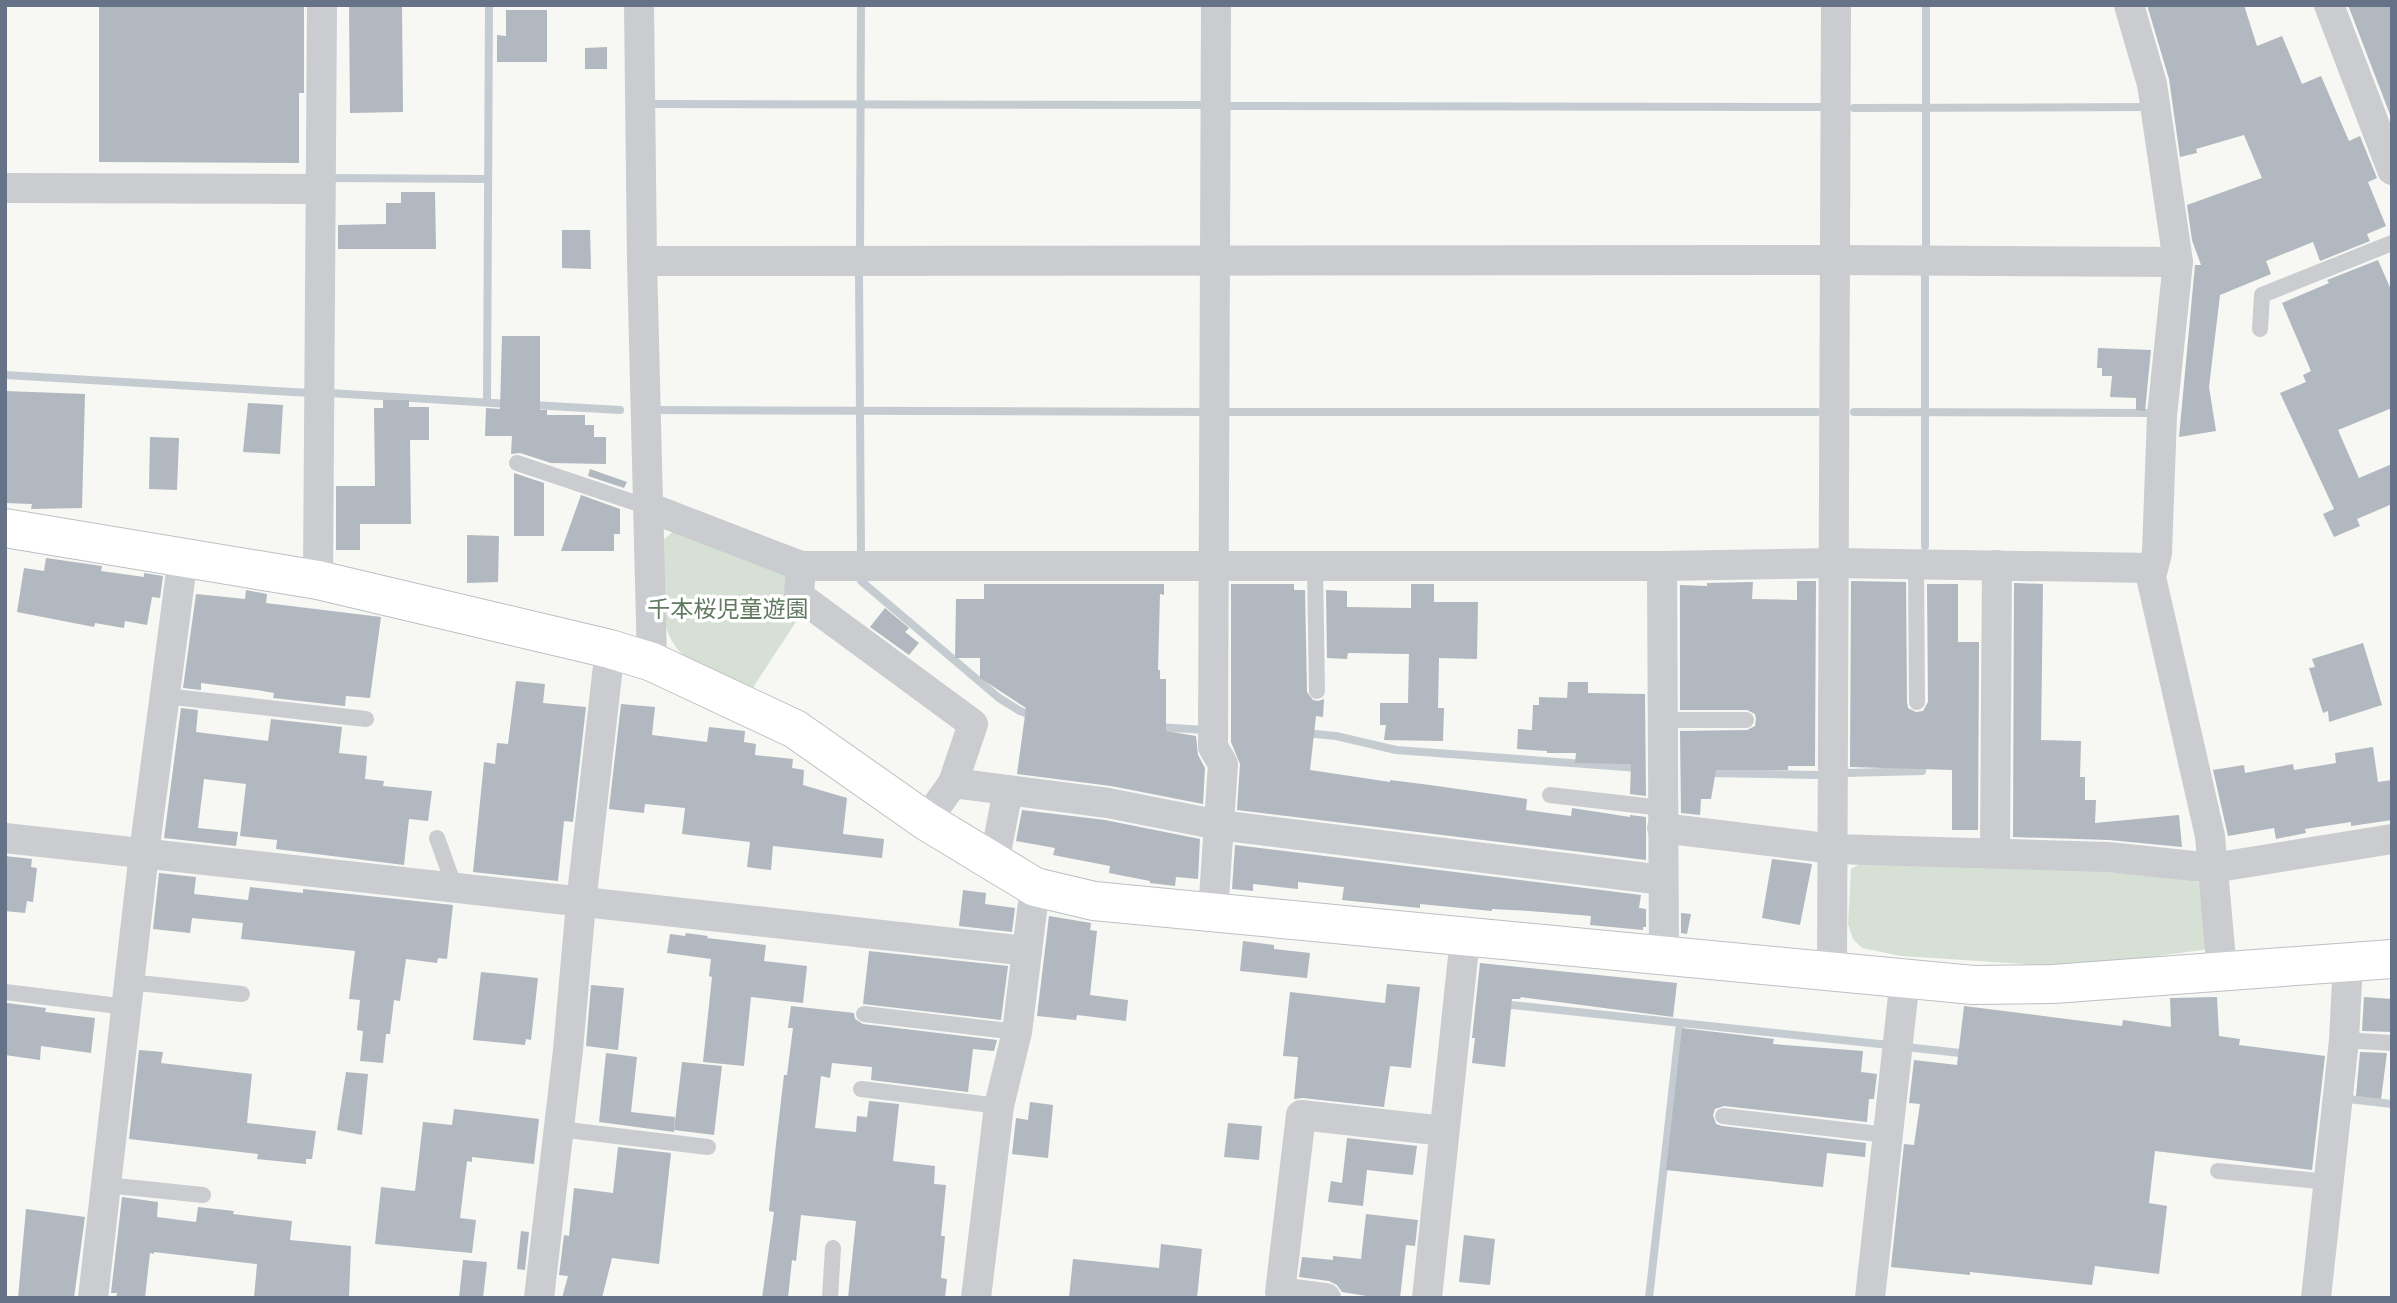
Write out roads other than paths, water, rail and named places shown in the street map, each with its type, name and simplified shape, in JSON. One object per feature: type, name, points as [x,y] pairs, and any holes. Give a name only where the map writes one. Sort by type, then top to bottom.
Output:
[{"type":"street","points":[[318,580],[322,5]]},
{"type":"street","points":[[639,5],[652,662]]},
{"type":"street","points":[[1213,913],[1223,764],[1213,747],[1216,5]]},
{"type":"street","points":[[1832,972],[1836,5]]},
{"type":"street","points":[[2129,5],[2152,84],[2178,262],[2162,415],[2157,553],[2151,578],[2210,836],[2222,972]]},
{"type":"street","points":[[2329,5],[2392,170]]},
{"type":"street","points":[[5,188],[319,189]]},
{"type":"street","points":[[642,261],[2178,262]]},
{"type":"street","points":[[648,507],[801,566],[1662,566],[1833,562],[2152,568]]},
{"type":"street","points":[[5,528],[318,580],[610,649],[652,662],[795,729],[926,821],[1035,887],[1094,901],[1973,985],[2053,984],[2392,959]]},
{"type":"street","points":[[93,1298],[144,853],[183,557]]},
{"type":"street","points":[[1995,852],[1997,565]]},
{"type":"street","points":[[801,566],[799,596],[973,724],[953,783],[926,821]]},
{"type":"street","points":[[1662,566],[1664,956]]},
{"type":"street","points":[[539,1298],[610,649]]},
{"type":"street","points":[[953,783],[1108,803],[1219,825],[1663,880]]},
{"type":"street","points":[[994,863],[1008,790]]},
{"type":"street","points":[[1662,818],[1833,849],[2108,857],[2213,868],[2392,839]]},
{"type":"street","points":[[5,838],[1027,951]]},
{"type":"street","points":[[976,1298],[999,1106],[1017,1032],[1035,887]]},
{"type":"street","points":[[1427,1298],[1465,937]]},
{"type":"street","points":[[2316,1298],[2344,1040],[2348,962]]},
{"type":"street","points":[[1870,1298],[1905,978]]},
{"type":"street","points":[[1326,1298],[1280,1292],[1301,1115],[1444,1131]]},
{"type":"lane","points":[[2260,329],[2262,295],[2392,243]]},
{"type":"lane","points":[[517,463],[648,507]]},
{"type":"lane","points":[[1916,564],[1917,702]]},
{"type":"lane","points":[[1315,566],[1317,691]]},
{"type":"lane","points":[[165,696],[366,719]]},
{"type":"lane","points":[[1662,720],[1746,720]]},
{"type":"lane","points":[[1550,795],[1662,818]]},
{"type":"lane","points":[[437,838],[455,888]]},
{"type":"lane","points":[[5,992],[242,994]]},
{"type":"lane","points":[[864,1014],[1017,1032]]},
{"type":"lane","points":[[2344,1040],[2392,1043]]},
{"type":"lane","points":[[861,1089],[999,1106]]},
{"type":"lane","points":[[1723,1116],[1888,1135]]},
{"type":"lane","points":[[559,1129],[708,1147]]},
{"type":"lane","points":[[2218,1171],[2329,1182]]},
{"type":"lane","points":[[106,1185],[203,1195]]},
{"type":"lane","points":[[830,1298],[833,1248]]},
{"type":"waterway","points":[[487,402],[489,5]]},
{"type":"waterway","points":[[860,252],[861,5]]},
{"type":"waterway","points":[[1926,5],[1926,253]]},
{"type":"waterway","points":[[654,104],[1207,105]]},
{"type":"waterway","points":[[1227,106],[1820,107]]},
{"type":"waterway","points":[[1854,108],[2147,107]]},
{"type":"waterway","points":[[330,178],[488,179]]},
{"type":"waterway","points":[[1925,268],[1925,546]]},
{"type":"waterway","points":[[859,272],[861,554]]},
{"type":"waterway","points":[[5,375],[310,393]]},
{"type":"waterway","points":[[330,393],[509,404]]},
{"type":"waterway","points":[[532,405],[620,410]]},
{"type":"waterway","points":[[656,410],[1209,412]]},
{"type":"waterway","points":[[1226,412],[1817,412]]},
{"type":"waterway","points":[[1854,412],[2151,413]]},
{"type":"waterway","points":[[860,574],[861,581],[999,698],[1034,716]]},
{"type":"waterway","points":[[1158,727],[1205,730]]},
{"type":"waterway","points":[[1304,733],[1336,736],[1396,750],[1639,768]]},
{"type":"waterway","points":[[1846,773],[1922,771],[1922,761]]},
{"type":"waterway","points":[[1708,773],[1816,775]]},
{"type":"waterway","points":[[1502,1004],[1889,1045]]},
{"type":"waterway","points":[[1649,1298],[1680,1023]]},
{"type":"waterway","points":[[1906,1047],[1969,1054]]},
{"type":"waterway","points":[[2348,1099],[2392,1104]]},
{"type":"park label","name":"千本桜児童遊園","points":[[728,609]]}]
